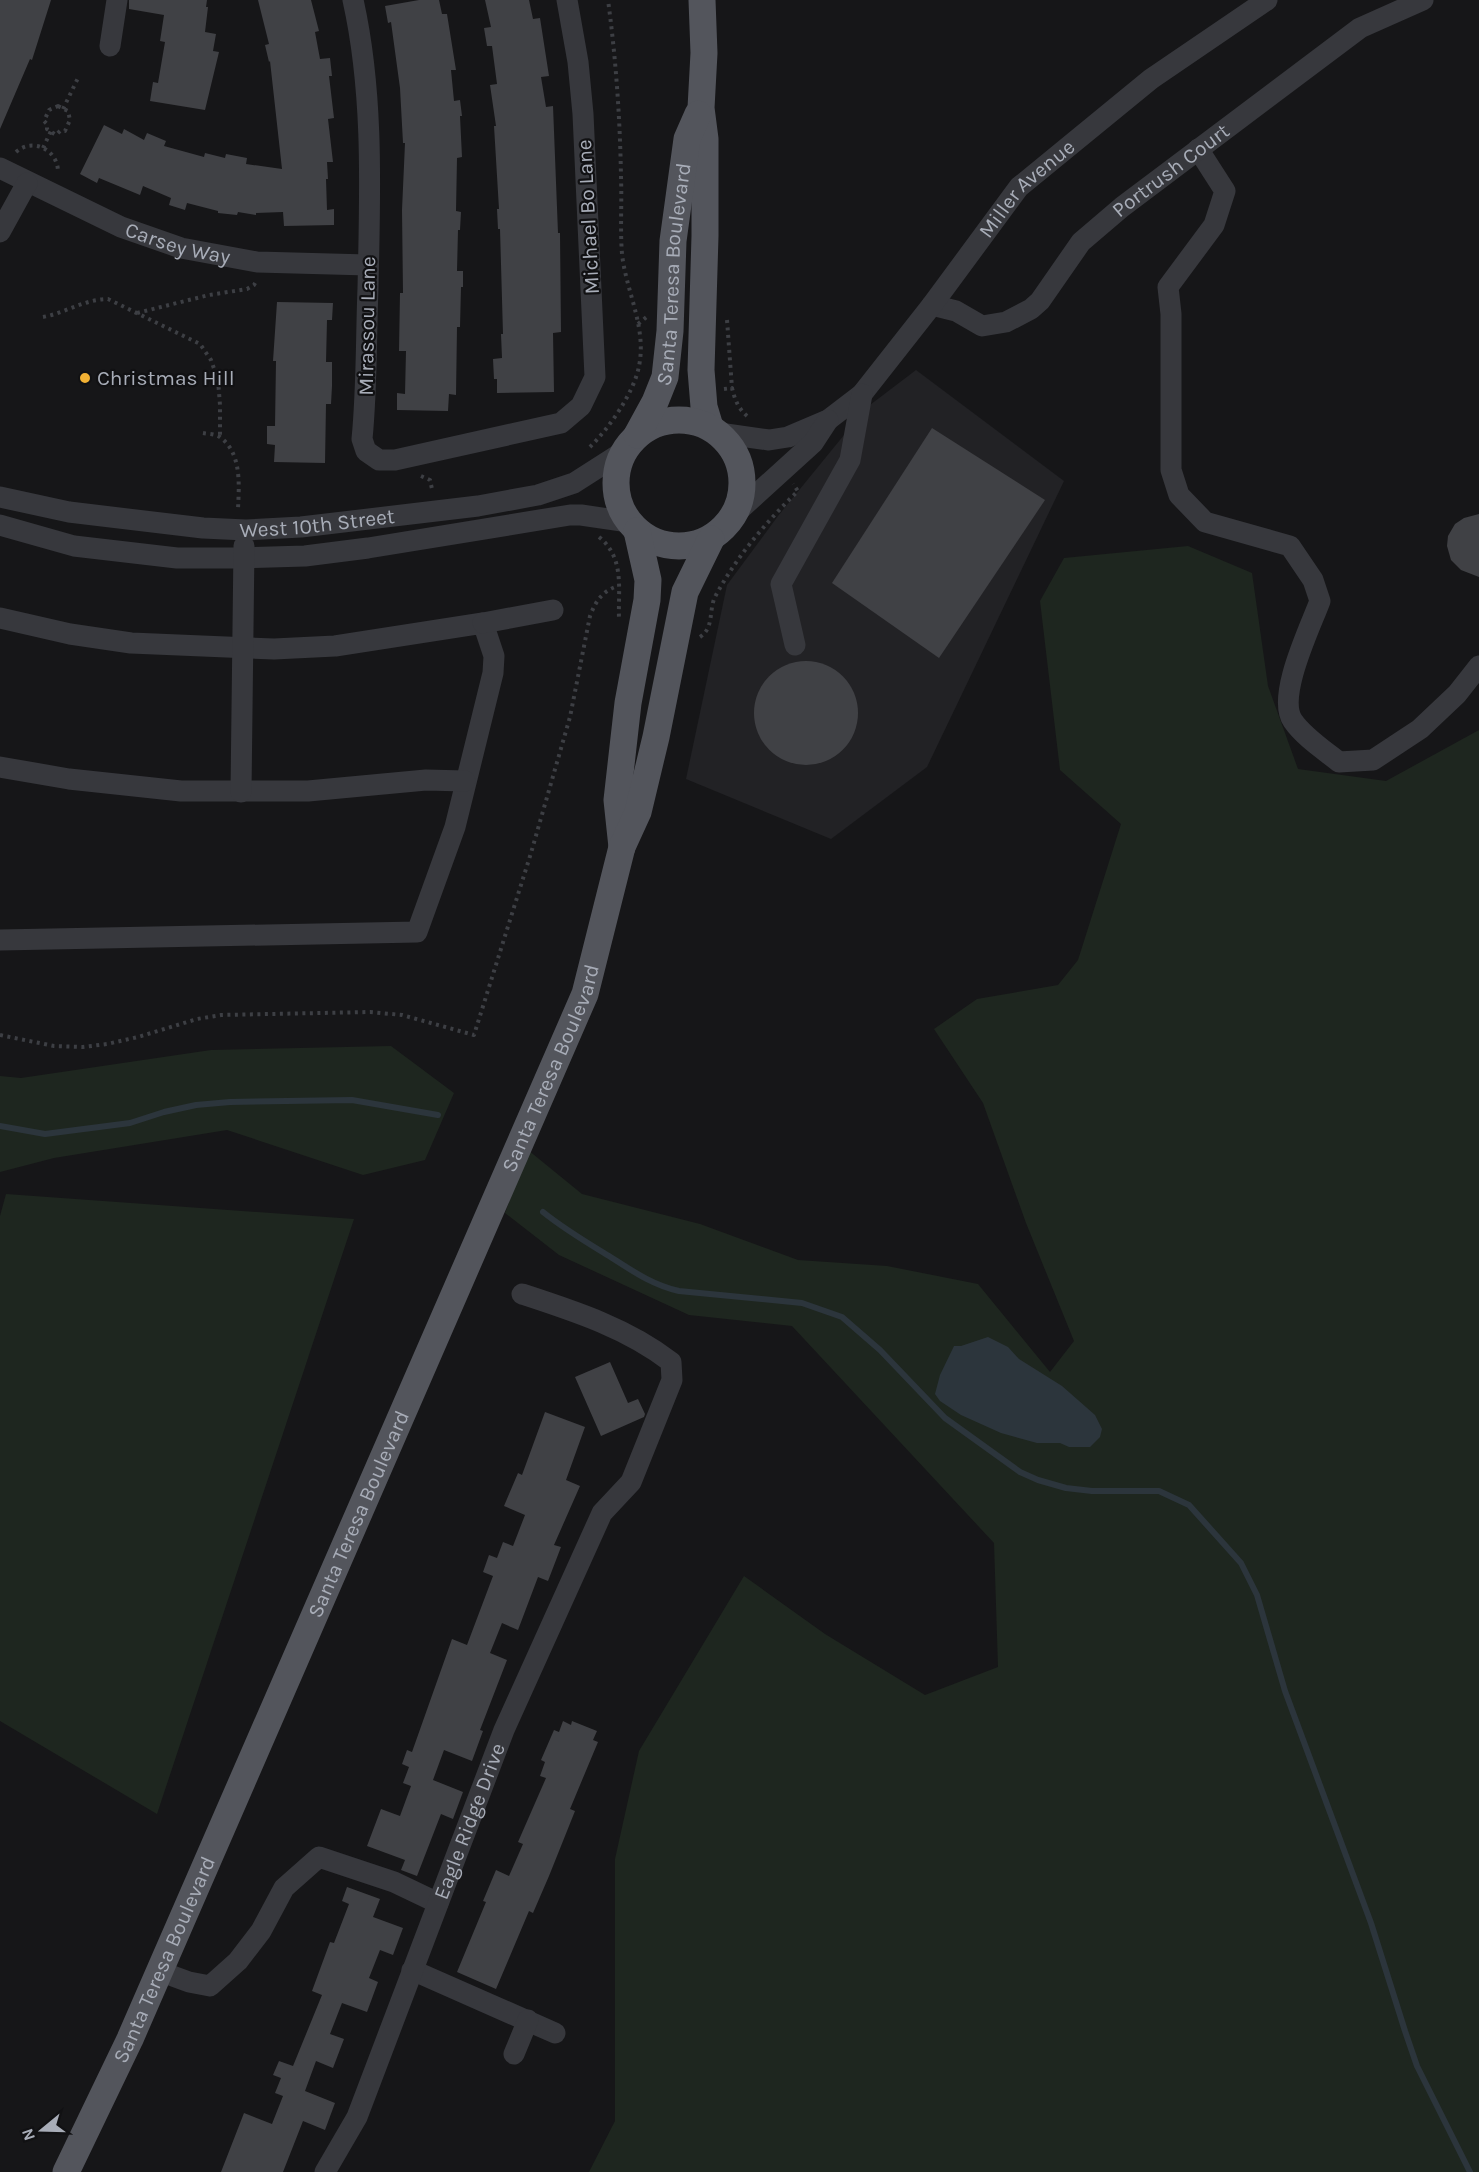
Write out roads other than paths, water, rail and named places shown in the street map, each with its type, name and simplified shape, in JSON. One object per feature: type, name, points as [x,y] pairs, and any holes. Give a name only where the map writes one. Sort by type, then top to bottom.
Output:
[{"type":"main road","name":"Santa Teresa Boulevard","points":[[702,0],[704,53],[701,108],[705,139],[701,381],[704,407],[714,430]]},
{"type":"main road","name":"Santa Teresa Boulevard","points":[[630,444],[655,402],[665,377],[670,331],[675,230],[687,139],[701,108]]},
{"type":"main road","points":[[672,419],[688,420],[714,430],[732,446],[742,472],[743,486],[736,513],[728,524],[701,543],[678,547],[657,543],[633,527],[621,506],[616,488],[618,469],[630,444],[657,423],[672,419]]},
{"type":"main road","name":"Santa Teresa Boulevard","points":[[622,847],[617,800],[628,703],[648,590],[648,572],[633,527]]},
{"type":"main road","name":"Santa Teresa Boulevard","points":[[66,2172],[130,2039],[585,994],[622,847],[638,812],[645,784],[685,592],[711,538]]},
{"type":"street","points":[[110,46],[117,0]]},
{"type":"street","name":"Mirassou Lane","points":[[353,0],[359,27],[367,106],[370,186],[362,439],[366,451],[380,459],[395,460],[561,423]]},
{"type":"street","name":"Michael Bo Lane","points":[[561,423],[581,406],[595,377],[583,114],[578,62],[567,0]]},
{"type":"street","name":"Miller Avenue","points":[[714,430],[769,440],[788,437],[828,420],[862,394],[932,305],[1019,187],[1150,79],[1267,0]]},
{"type":"street","name":"Portrush Court","points":[[932,305],[956,311],[982,326],[1006,322],[1031,309],[1040,301],[1081,243],[1122,207],[1360,28],[1423,0]]},
{"type":"street","points":[[1198,149],[1225,190],[1214,225],[1168,287],[1171,470],[1179,495],[1205,522],[1290,546],[1313,580],[1320,601],[1293,671],[1287,694],[1292,720],[1339,762],[1373,760],[1420,729],[1456,694],[1479,666]]},
{"type":"street","name":"Carsey Way","points":[[0,168],[121,227],[181,248],[257,262],[368,265]]},
{"type":"street","points":[[0,232],[27,183]]},
{"type":"street","points":[[795,645],[781,584],[850,460],[862,394]]},
{"type":"street","name":"Miller Avenue","points":[[736,513],[813,443],[828,420]]},
{"type":"street","name":"West 10th Street","points":[[0,497],[69,513],[203,528],[246,530],[364,520],[478,506],[538,495],[574,483],[630,444]]},
{"type":"street","name":"West 10th Street","points":[[0,525],[74,546],[177,558],[305,556],[570,515],[581,515],[633,527]]},
{"type":"street","points":[[241,792],[242,558],[246,530]]},
{"type":"street","points":[[0,618],[70,634],[132,643],[242,648],[335,646],[553,610]]},
{"type":"street","points":[[0,940],[417,932],[455,827],[493,673],[494,656],[483,623]]},
{"type":"street","points":[[0,767],[69,779],[180,791],[308,791],[441,779],[465,781]]},
{"type":"street","name":"Eagle Ridge Drive","points":[[324,2172],[357,2117],[504,1730],[602,1513],[631,1482],[672,1380],[670,1362],[652,1348],[593,1318],[522,1294]]},
{"type":"street","points":[[159,1971],[189,1982],[210,1986],[238,1961],[261,1931],[284,1888],[319,1857],[394,1882],[438,1903]]},
{"type":"street","points":[[412,1970],[555,2032]]},
{"type":"street","points":[[514,2054],[528,2020]]},
{"type":"waterway","points":[[0,1126],[45,1134],[130,1123],[196,1105],[230,1102],[352,1100],[438,1115]]},
{"type":"waterway","points":[[543,1212],[634,1272],[669,1288],[679,1291],[802,1303],[842,1317],[880,1350],[945,1418],[1020,1472],[1066,1488],[1092,1491],[1159,1491],[1189,1505],[1241,1563],[1257,1595],[1285,1691],[1371,1923],[1417,2066],[1470,2172]]},
{"type":"place","name":"Christmas Hill","points":[[85,378]]}]
